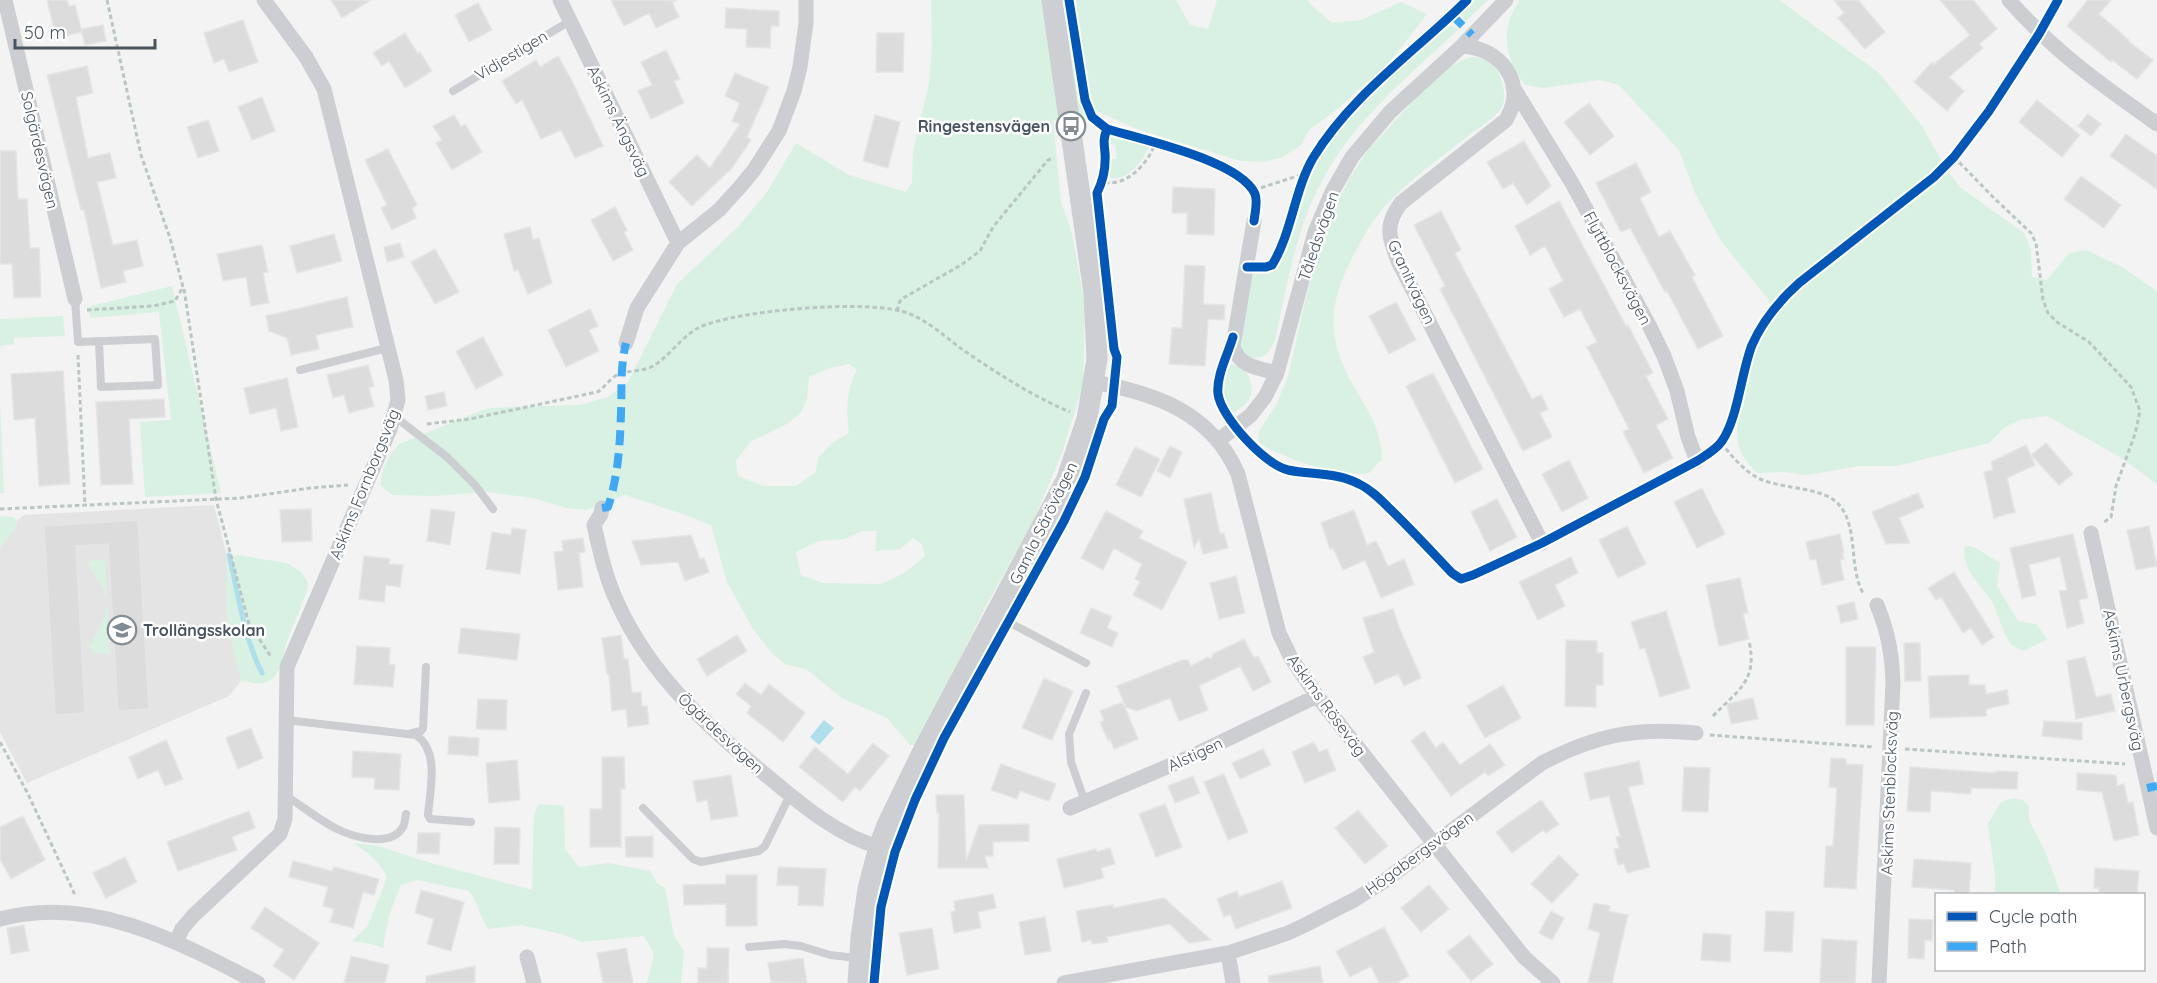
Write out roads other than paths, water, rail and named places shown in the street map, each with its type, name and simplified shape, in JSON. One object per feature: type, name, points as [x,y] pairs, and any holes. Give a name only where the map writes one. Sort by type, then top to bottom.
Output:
[{"type":"street","name":"Solgärdesvägen","points":[[5,0],[75,305]]},
{"type":"street","name":"Askims Fornborgsväg","points":[[176,942],[182,929],[193,916],[280,834],[285,819],[287,667],[394,416],[398,400],[339,143],[324,89],[306,57],[264,0]]},
{"type":"street","name":"Askims Ängsväg","points":[[560,0],[678,243]]},
{"type":"street","points":[[626,343],[637,309],[678,243],[719,210],[740,187],[779,131],[800,67],[806,23],[806,0]]},
{"type":"street","name":"Gamla Särövägen","points":[[858,983],[868,889],[879,848],[899,800],[1066,481],[1087,419],[1097,333],[1094,293],[1052,0]]},
{"type":"street","name":"Tåledsvägen","points":[[1218,441],[1251,415],[1265,397],[1276,373],[1308,252],[1324,209],[1352,157],[1390,112],[1462,45],[1506,0]]},
{"type":"street","points":[[2009,0],[2031,26],[2061,53],[2157,124]]},
{"type":"street","points":[[1462,45],[1480,48],[1493,54],[1506,69],[1513,87]]},
{"type":"street","name":"Flyttblocksvägen","points":[[1513,87],[1572,183],[1649,325],[1677,391],[1696,460]]},
{"type":"street","name":"Granitvägen","points":[[1513,87],[1511,112],[1506,120],[1401,204],[1393,214],[1390,233],[1398,261],[1542,543]]},
{"type":"street","points":[[1254,221],[1233,346],[1236,355],[1243,362],[1276,373]]},
{"type":"street","name":"Askims Röseväg","points":[[1093,382],[1142,392],[1163,401],[1195,418],[1218,441],[1238,474],[1279,633],[1291,658],[1317,696],[1524,957],[1553,983]]},
{"type":"street","name":"Ögärdesvägen","points":[[602,508],[594,525],[607,575],[618,604],[647,654],[689,707],[790,795],[832,826],[863,843],[879,848]]},
{"type":"street","name":"Askims Urbergsväg","points":[[2091,533],[2157,828]]},
{"type":"street","name":"Askims Stenblocksväg","points":[[1877,605],[1886,628],[1892,661],[1891,748],[1879,983]]},
{"type":"street","name":"Alstigen","points":[[1070,808],[1190,758],[1317,696]]},
{"type":"street","name":"Högabergsvägen","points":[[1064,983],[1228,953],[1288,933],[1322,917],[1383,882],[1542,763],[1565,751],[1608,737],[1649,730],[1696,733]]},
{"type":"street","points":[[0,919],[31,912],[51,911],[84,914],[133,926],[176,942],[258,983]]},
{"type":"street","points":[[1228,953],[1233,983]]},
{"type":"street","points":[[527,957],[534,983]]},
{"type":"lane","name":"Vidjestigen","points":[[453,91],[570,21]]},
{"type":"lane","points":[[75,305],[78,342],[99,341],[155,339],[158,384],[101,387],[99,341]]},
{"type":"lane","points":[[300,370],[387,348]]},
{"type":"lane","points":[[394,416],[421,438],[435,446],[475,485],[493,509]]},
{"type":"lane","points":[[996,616],[1086,663]]},
{"type":"lane","points":[[286,720],[410,733],[421,731],[426,667]]},
{"type":"lane","points":[[1085,802],[1071,762],[1069,734],[1086,693]]},
{"type":"lane","points":[[410,733],[421,738],[430,753],[428,815],[430,819],[471,822]]},
{"type":"lane","points":[[285,795],[336,829],[366,838],[380,839],[398,834],[404,827],[406,814]]},
{"type":"lane","points":[[643,808],[693,859],[702,862],[759,851],[765,846],[790,795]]},
{"type":"lane","points":[[749,947],[784,944],[801,946],[830,955],[859,958]]},
{"type":"water","points":[[824,720],[834,728],[819,745],[810,737]]},
{"type":"waterway","points":[[229,555],[246,630],[262,673]]},
{"type":"place","name":"Ringestensvägen","points":[[1071,126]]},
{"type":"place","name":"Trollängsskolan","points":[[122,630]]}]
